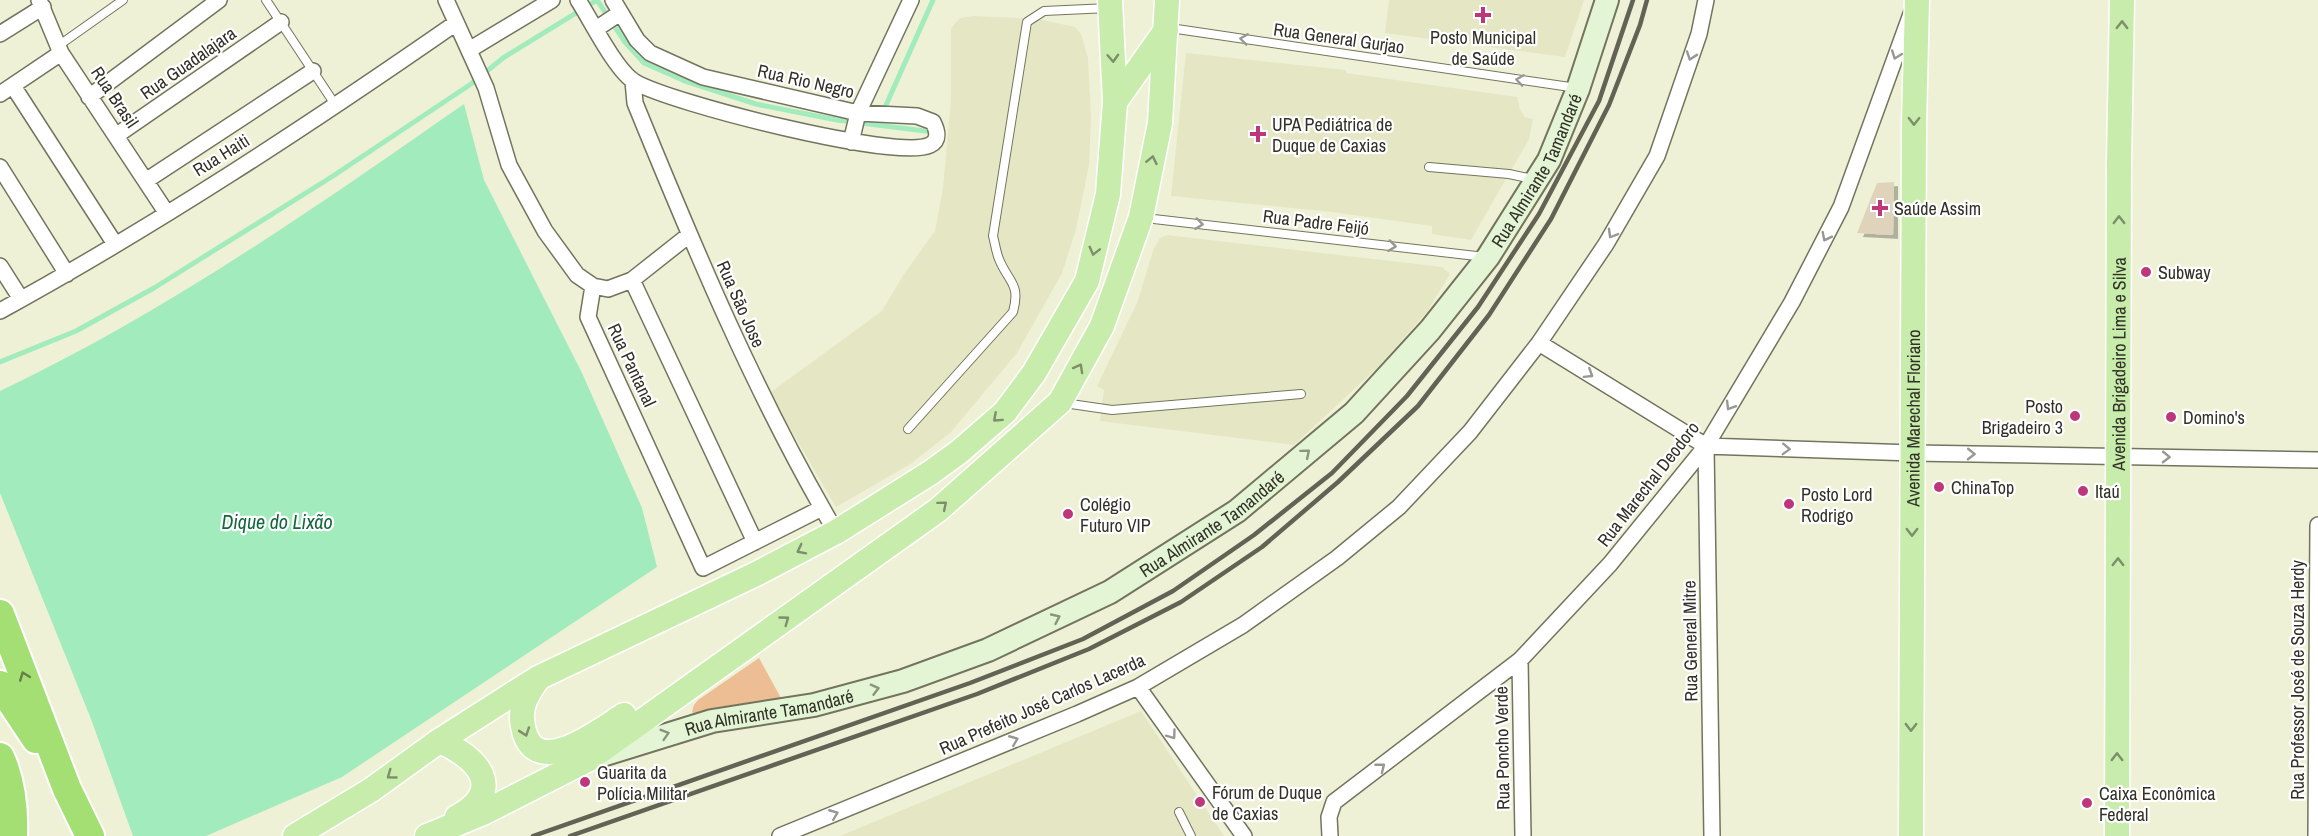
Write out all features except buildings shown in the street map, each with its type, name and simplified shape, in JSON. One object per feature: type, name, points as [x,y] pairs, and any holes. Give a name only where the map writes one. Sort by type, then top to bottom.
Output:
[{"type":"highway","points":[[0,614],[68,789],[90,836]]},
{"type":"highway","points":[[0,685],[68,789]]},
{"type":"highway","points":[[0,757],[12,801],[13,836]]},
{"type":"highway","points":[[0,829],[1,836]]},
{"type":"main road","points":[[425,836],[483,813],[589,759],[938,510],[1060,402],[1102,326],[1141,217],[1160,123],[1167,0]]},
{"type":"main road","name":"Rua Almirante Tamandaré","points":[[589,759],[712,721],[814,705],[903,681],[988,650],[1110,592],[1237,511],[1354,413],[1430,330],[1488,257],[1549,160],[1578,89],[1607,0]]},
{"type":"main road","name":"Avenida Marechal Floriano","points":[[1911,836],[1916,0]]},
{"type":"main road","name":"Avenida Brigadeiro Lima e Silva","points":[[2117,836],[2122,0]]},
{"type":"main road","points":[[296,836],[371,790],[439,741],[538,678],[758,573],[836,532],[930,473],[959,452],[1005,411],[1034,373],[1087,281],[1108,194],[1115,102],[1110,4]]},
{"type":"main road","points":[[1115,102],[1167,28]]},
{"type":"main road","points":[[538,678],[525,697],[520,718],[525,736],[532,749],[550,753],[590,737],[670,687],[737,654]]},
{"type":"main road","points":[[425,836],[472,809],[480,800],[484,787],[482,774],[475,763],[462,752],[439,741]]},
{"type":"street","points":[[89,96],[219,0]]},
{"type":"street","points":[[446,0],[486,88],[509,165],[545,231],[577,275],[592,286],[608,289],[632,280],[689,235]]},
{"type":"street","points":[[471,54],[552,0]]},
{"type":"street","points":[[578,0],[607,17],[619,67],[633,81],[667,96],[721,112],[858,124],[911,0]]},
{"type":"street","name":"Rua Prefeito José Carlos Lacerda","points":[[780,836],[1138,687],[1243,625],[1337,558],[1399,507],[1470,432],[1539,343],[1606,244],[1657,156],[1698,33],[1706,0]]},
{"type":"street","name":"Rua Marechal Deodoro","points":[[1330,836],[1329,817],[1334,802],[1520,660],[1610,564],[1706,446],[1792,302],[1841,207],[1916,0]]},
{"type":"street","name":"Rua Brasil","points":[[41,3],[59,50],[166,212]]},
{"type":"street","points":[[0,33],[41,3]]},
{"type":"street","name":"Rua Rio Negro","points":[[607,17],[650,53],[703,77],[858,124],[901,148],[922,148],[932,145],[937,138],[937,129],[933,122],[918,116],[888,115],[858,124]]},
{"type":"street","name":"Rua Guadalajara","points":[[117,135],[281,22]]},
{"type":"street","name":"Rua Haiti","points":[[0,311],[67,274],[336,106],[456,23]]},
{"type":"street","points":[[0,94],[59,50]]},
{"type":"street","points":[[147,180],[313,71]]},
{"type":"street","name":"Rua Sāo Jose","points":[[633,81],[635,104],[746,365],[836,532]]},
{"type":"street","points":[[13,86],[115,244]]},
{"type":"street","points":[[0,167],[67,274]]},
{"type":"street","points":[[0,266],[21,299]]},
{"type":"street","points":[[632,280],[755,542]]},
{"type":"street","name":"Rua Pantanal","points":[[592,286],[588,317],[703,568],[822,508]]},
{"type":"street","points":[[1539,343],[1706,446],[1913,453],[2318,460]]},
{"type":"street","name":"Rua General Mitre","points":[[1706,446],[1712,836]]},
{"type":"street","name":"Rua Professor José de Souza Herdy","points":[[2316,836],[2318,525]]},
{"type":"street","name":"Rua Poncho Verde","points":[[1520,660],[1523,836]]},
{"type":"street","points":[[1138,687],[1244,836]]},
{"type":"lane","points":[[59,50],[123,0]]},
{"type":"lane","points":[[267,0],[336,106]]},
{"type":"lane","points":[[908,429],[1013,312],[1016,289],[999,260],[993,236],[1028,22],[1044,11],[1110,4]]},
{"type":"lane","name":"Rua General Gurjao","points":[[1167,28],[1578,89]]},
{"type":"lane","points":[[1430,167],[1509,174],[1538,180]]},
{"type":"lane","name":"Rua Padre Feijó","points":[[1141,217],[1488,257]]},
{"type":"lane","points":[[1060,402],[1112,410],[1301,394]]},
{"type":"lane","points":[[1179,812],[1191,836]]},
{"type":"shaded area","name":"Posto Municipal de Saúde","points":[[1389,0],[1584,0],[1565,57],[1385,33]]},
{"type":"shaded area","points":[[975,16],[1038,19],[1075,27],[1081,34],[1088,58],[1091,119],[1089,165],[1076,229],[1062,273],[1017,353],[951,432],[912,463],[836,507],[771,392],[882,311],[904,274],[935,231],[943,188],[951,100],[951,28],[960,18]]},
{"type":"shaded area","points":[[1186,53],[1346,70],[1346,73],[1517,97],[1525,117],[1533,119],[1529,139],[1471,240],[1432,234],[1432,226],[1332,212],[1171,196]]},
{"type":"shaded area","points":[[1167,235],[1442,267],[1450,274],[1427,312],[1379,366],[1294,445],[1100,421],[1104,390],[1097,386],[1137,303],[1154,248],[1160,238]]},
{"type":"shaded area","points":[[759,658],[781,698],[703,715],[696,715],[692,712],[698,700]]},
{"type":"shaded area","name":"Fórum de Duque de Caxias","points":[[1141,711],[1224,836],[840,836]]},
{"type":"water","name":"Dique do Lixão","points":[[464,104],[484,180],[582,373],[642,508],[657,567],[342,777],[206,836],[133,836],[91,719],[0,493],[0,391],[61,361],[180,293],[295,220]]},
{"type":"waterway","points":[[597,0],[625,42],[644,63],[685,81],[756,104],[837,120],[933,132]]},
{"type":"waterway","points":[[0,362],[76,331],[154,288],[333,176],[471,84],[503,58],[597,0]]},
{"type":"waterway","points":[[882,114],[933,0]]},
{"type":"railway","points":[[533,836],[970,683],[1083,639],[1173,591],[1254,535],[1332,473],[1407,396],[1478,307],[1539,214],[1599,101],[1633,0]]},
{"type":"railway","points":[[570,836],[977,694],[1089,649],[1181,602],[1262,547],[1338,482],[1418,406],[1489,315],[1551,219],[1609,105],[1640,25],[1647,0]]},
{"type":"place","name":"Posto Municipal de Saúde","points":[[1483,15]]},
{"type":"place","name":"UPA Pediátrica de Duque de Caxias","points":[[1258,134]]},
{"type":"place","name":"Saúde Assim","points":[[1880,208]]},
{"type":"place","name":"Subway","points":[[2146,272]]},
{"type":"place","name":"Posto Brigadeiro 3","points":[[2075,416]]},
{"type":"place","name":"Domino's","points":[[2171,417]]},
{"type":"place","name":"ChinaTop","points":[[1939,487]]},
{"type":"place","name":"Itaú","points":[[2083,491]]},
{"type":"place","name":"Posto Lord Rodrigo","points":[[1789,504]]},
{"type":"place","name":"Colégio Futuro VIP","points":[[1068,514]]},
{"type":"place","name":"Guarita da Polícia Militar","points":[[585,782]]},
{"type":"place","name":"Fórum de Duque de Caxias","points":[[1200,802]]},
{"type":"place","name":"Caixa Econômica Federal","points":[[2087,803]]}]
